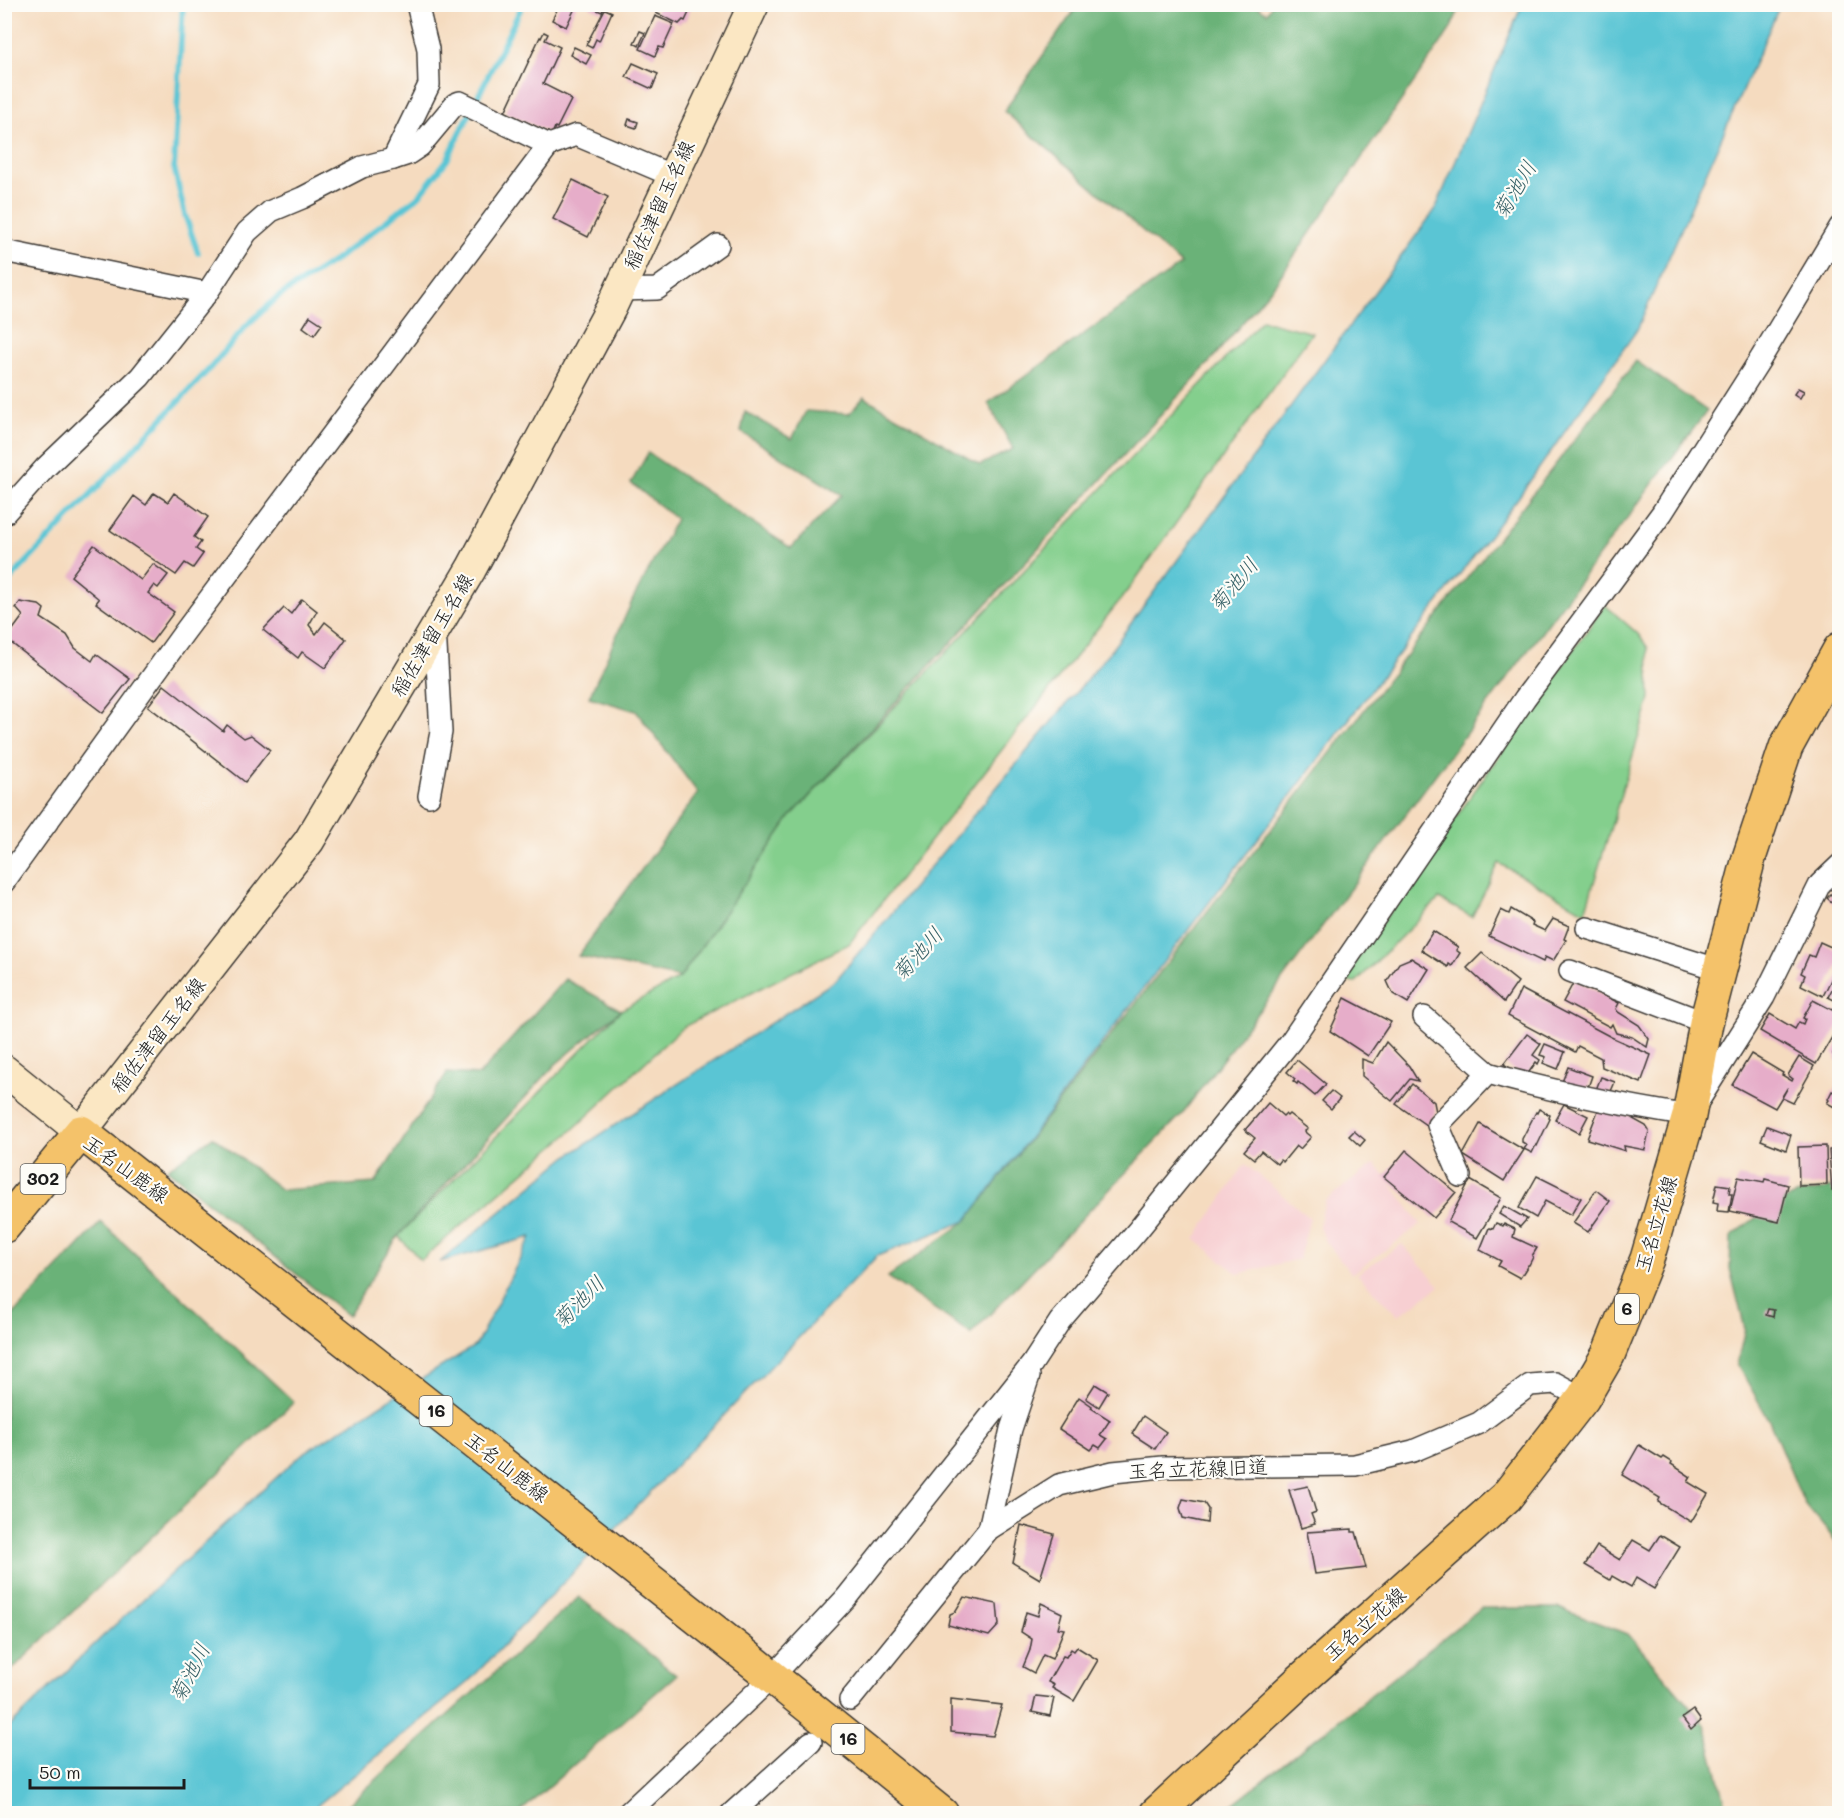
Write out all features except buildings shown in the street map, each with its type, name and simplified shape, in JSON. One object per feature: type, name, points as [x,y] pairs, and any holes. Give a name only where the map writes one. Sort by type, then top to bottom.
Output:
[{"type":"main road","name":"稲佐津留玉名線","points":[[81,1132],[309,841],[471,569],[619,290],[754,4]]},
{"type":"main road","name":"玉名立花線","points":[[1156,1814],[1300,1681],[1506,1497],[1582,1398],[1608,1355],[1647,1260],[1689,1116],[1706,1023],[1749,858],[1786,747],[1839,649]]},
{"type":"main road","points":[[4,1070],[81,1132]]},
{"type":"main road","name":"玉名山鹿線","points":[[4,1226],[81,1132],[942,1814]]},
{"type":"street","points":[[393,159],[429,85],[428,49],[417,4]]},
{"type":"street","points":[[4,514],[45,468],[140,377],[207,293],[248,232],[271,211],[362,167],[408,154],[420,146],[455,104],[460,102],[549,145]]},
{"type":"street","points":[[4,882],[183,634],[549,145],[576,135],[673,176]]},
{"type":"street","points":[[627,1814],[764,1671],[846,1598],[1032,1364],[1059,1321],[1146,1221],[1291,1041],[1526,698],[1662,513],[1761,358],[1839,227]]},
{"type":"street","points":[[619,290],[657,289],[717,245]]},
{"type":"street","points":[[4,250],[207,293]]},
{"type":"street","points":[[429,796],[441,732],[435,629]]},
{"type":"street","name":"6","points":[[1689,1116],[1764,997],[1820,884],[1839,865]]},
{"type":"street","points":[[1587,928],[1720,970]]},
{"type":"street","points":[[1570,972],[1706,1023]]},
{"type":"street","points":[[1424,1017],[1488,1073],[1536,1087],[1613,1104],[1689,1116]]},
{"type":"street","points":[[1460,1176],[1438,1125],[1488,1073]]},
{"type":"street","points":[[989,1529],[1011,1429],[1032,1364]]},
{"type":"street","name":"玉名立花線旧道","points":[[850,1700],[989,1529],[1059,1485],[1113,1472],[1163,1467],[1355,1465],[1413,1451],[1479,1423],[1530,1385],[1555,1383],[1582,1398]]},
{"type":"street","points":[[731,1814],[811,1742]]},
{"type":"shaded area","points":[[1375,1163],[1421,1224],[1352,1274],[1327,1243],[1319,1227],[1325,1201]]},
{"type":"shaded area","points":[[1245,1164],[1310,1218],[1299,1259],[1238,1274],[1195,1239]]},
{"type":"shaded area","points":[[1402,1244],[1440,1286],[1398,1316],[1357,1274]]},
{"type":"green space","points":[[1254,4],[1267,13],[1272,4],[1461,5],[1450,30],[1275,284],[1208,364],[791,816],[680,978],[578,956],[698,793],[636,711],[589,697],[633,599],[676,519],[631,483],[648,453],[791,548],[842,495],[741,432],[745,412],[792,439],[806,411],[849,414],[864,397],[980,465],[1013,449],[988,403],[1181,264],[1004,111],[1078,5]]},
{"type":"green space","points":[[1262,320],[1312,333],[1131,586],[849,944],[683,1027],[567,1135],[421,1260],[398,1236],[621,1010],[680,978],[791,816]]},
{"type":"green space","points":[[1636,361],[1707,411],[1182,1114],[971,1334],[888,1277],[966,1221]]},
{"type":"green space","points":[[1605,605],[1638,634],[1648,648],[1650,699],[1585,912],[1499,863],[1472,917],[1439,899],[1355,983],[1341,981]]},
{"type":"green space","points":[[565,979],[621,1010],[556,1064],[398,1236],[348,1316],[167,1169],[213,1137],[282,1190],[375,1183],[447,1073],[479,1075]]},
{"type":"green space","points":[[1839,1183],[1839,1545],[1804,1503],[1769,1420],[1737,1364],[1745,1329],[1730,1269],[1731,1237],[1738,1231],[1790,1197]]},
{"type":"green space","points":[[101,1222],[294,1402],[5,1676],[5,1323]]},
{"type":"green space","points":[[579,1597],[676,1675],[519,1813],[339,1813]]},
{"type":"green space","points":[[1481,1608],[1558,1608],[1628,1634],[1705,1724],[1728,1813],[1220,1814]]},
{"type":"water","name":"菊池川","points":[[1522,5],[1780,5],[1637,330],[1518,498],[966,1221],[877,1256],[468,1682],[308,1813],[5,1814],[5,1731],[104,1635],[302,1454],[476,1345],[531,1237],[440,1262],[566,1157],[835,981],[1109,653],[1435,210]]},
{"type":"waterway","points":[[183,4],[174,167],[185,215],[198,253]]},
{"type":"waterway","points":[[4,586],[213,365],[247,325],[278,297],[334,261],[419,196],[447,160],[523,4]]}]
